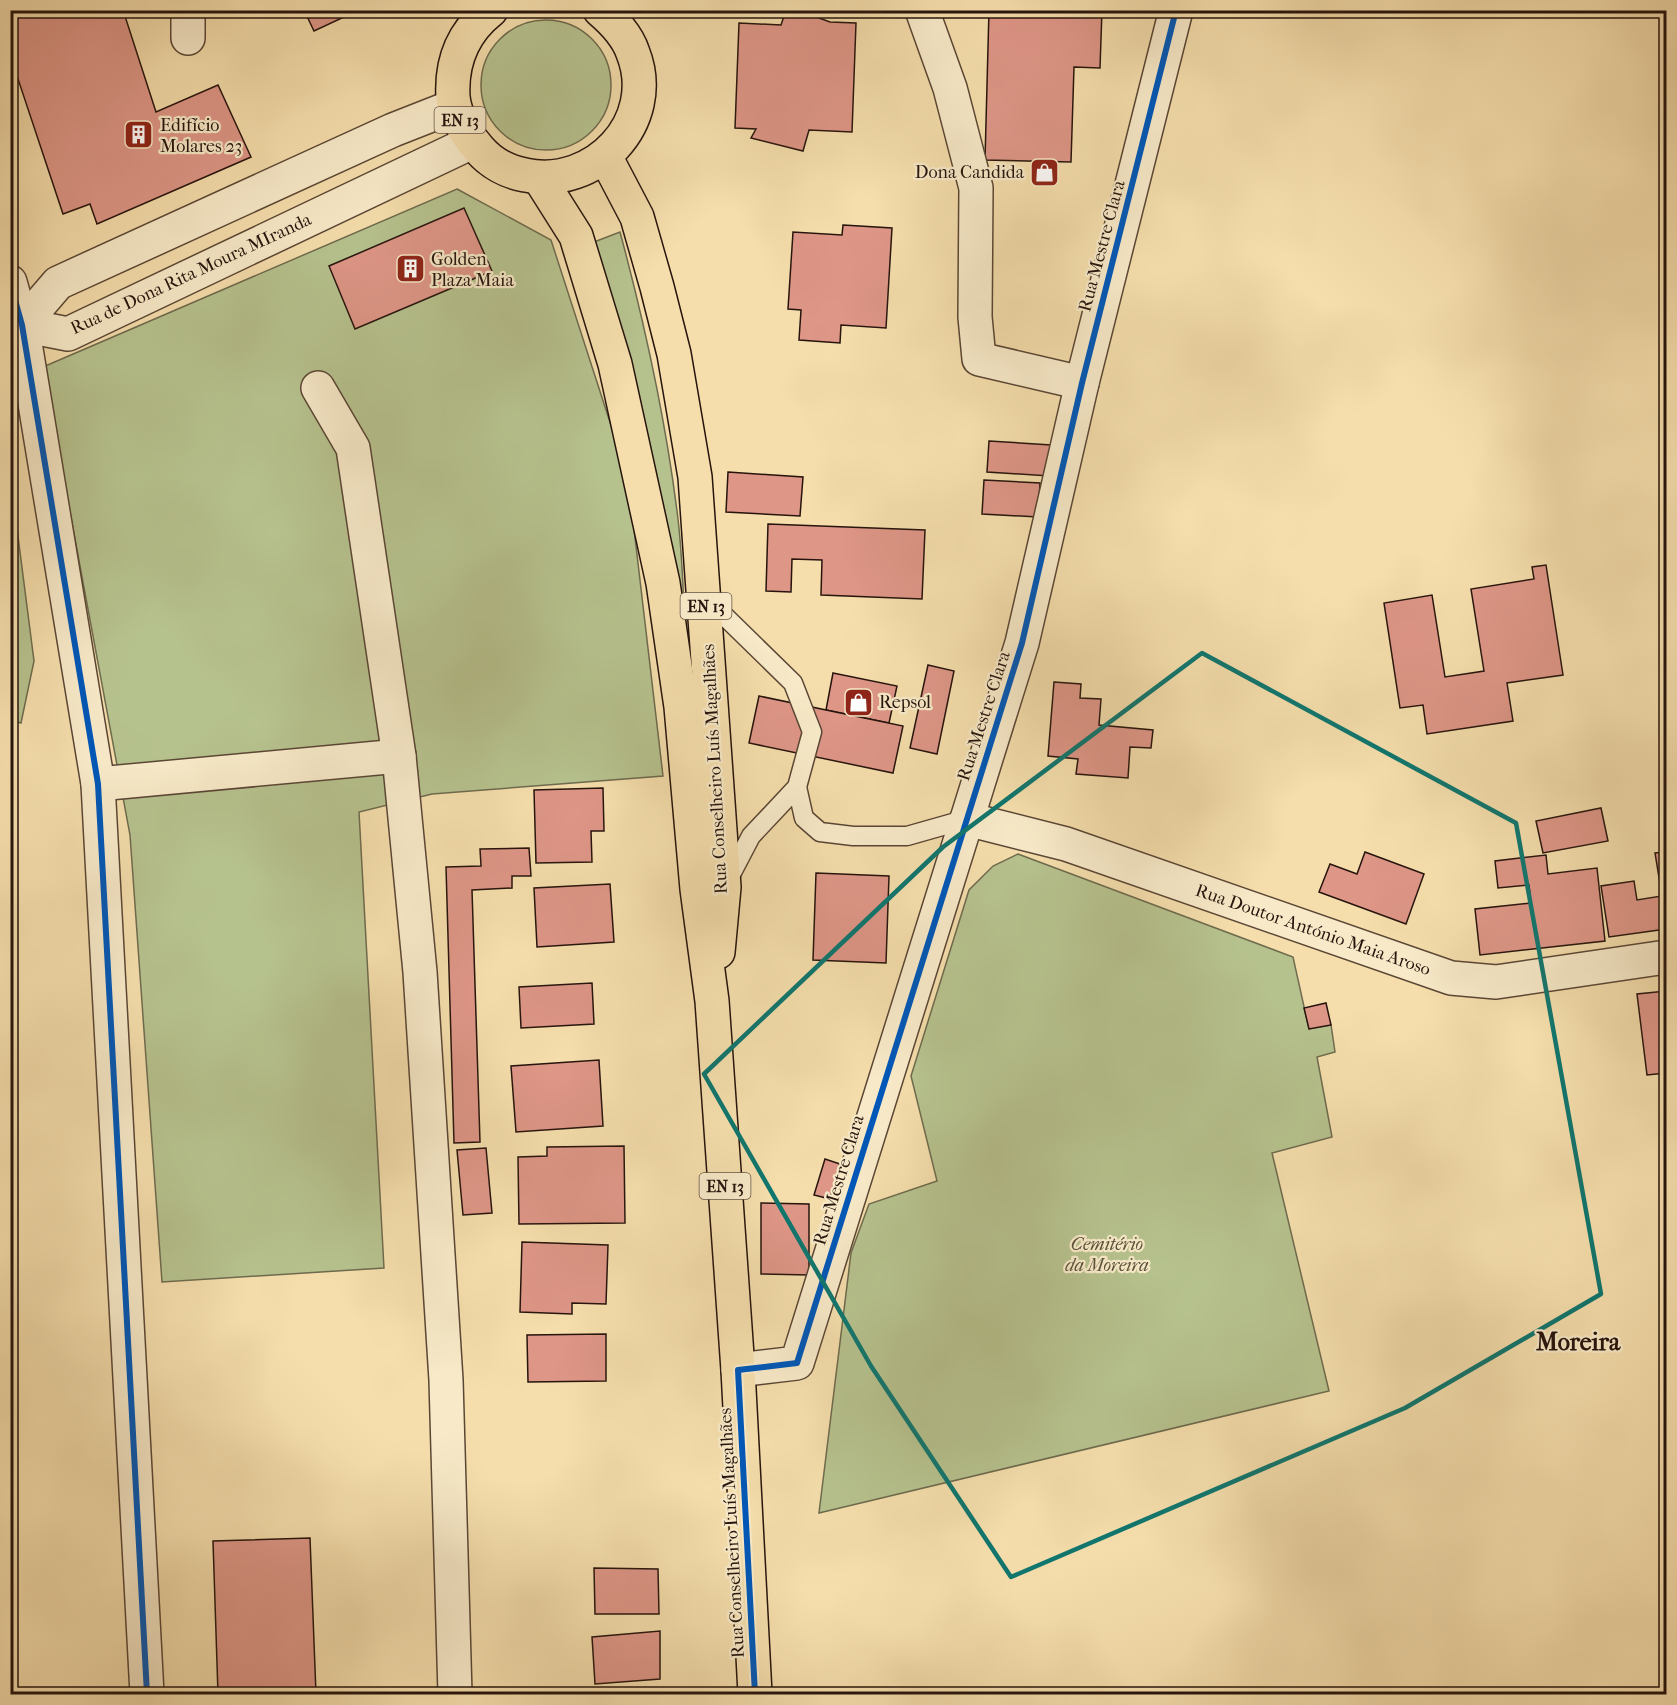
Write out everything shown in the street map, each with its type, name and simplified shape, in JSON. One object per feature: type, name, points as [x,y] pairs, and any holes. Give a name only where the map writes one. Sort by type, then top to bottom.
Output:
[{"type":"main road","name":"EN 13","points":[[482,14],[460,48],[452,76],[454,106],[465,134],[485,156],[510,172],[540,178],[570,176],[597,163],[619,143],[634,116],[639,84],[633,53],[617,25],[600,10]]},
{"type":"main road","name":"Rua Conselheiro Luís Magalhães","points":[[605,156],[637,217],[674,354],[695,477],[706,598],[724,887],[712,1001]]},
{"type":"main road","name":"Rua Conselheiro Luís Magalhães","points":[[540,178],[576,236],[615,364],[639,465],[663,583],[681,707],[697,889],[712,1001],[738,1370],[756,1695]]},
{"type":"street","points":[[922,10],[950,88],[976,188],[975,317],[979,360],[1082,383]]},
{"type":"street","name":"Rua Mestre Clara","points":[[738,1370],[797,1363],[1023,643],[1082,383],[1176,10]]},
{"type":"street","points":[[22,325],[58,283],[393,130],[454,106]]},
{"type":"street","name":"Rua de Dona Rita Moura MIranda","points":[[22,325],[69,334],[472,142]]},
{"type":"street","points":[[10,282],[22,325],[98,784],[147,1695]]},
{"type":"street","points":[[318,388],[353,448],[399,756],[420,972],[446,1380],[455,1695]]},
{"type":"street","points":[[98,784],[399,756]]},
{"type":"street","name":"Rua Doutor António Maia Aroso","points":[[967,819],[1066,844],[1452,978],[1496,982],[1666,957]]},
{"type":"lane","points":[[706,598],[793,683],[812,732],[797,787],[751,836],[724,887]]},
{"type":"lane","points":[[797,787],[804,818],[820,832],[853,836],[907,836],[967,819]]},
{"type":"highlighted area","points":[[1202,653],[1516,823],[1601,1294],[1405,1408],[1011,1577],[871,1366],[704,1074],[943,847]]},
{"type":"green space","points":[[546,20],[571,25],[592,39],[606,60],[611,85],[606,110],[592,131],[571,145],[546,150],[521,145],[500,131],[486,110],[481,85],[486,60],[500,39],[521,25]]},
{"type":"green space","points":[[457,189],[551,240],[628,478],[663,776],[432,794],[359,812],[384,1268],[162,1282],[130,835],[43,367]]},
{"type":"green space","points":[[620,232],[646,336],[667,440],[679,528],[686,644],[594,242]]},
{"type":"green space","points":[[11,482],[34,661],[21,723],[10,720]]},
{"type":"green space","name":"Cemitério da Moreira","points":[[1018,854],[1293,957],[1309,1029],[1331,1025],[1335,1052],[1317,1057],[1332,1137],[1272,1153],[1329,1391],[819,1513],[851,1253],[869,1204],[937,1181],[911,1076],[969,890],[993,866]]},
{"type":"building","name":"Edifício Molares 23","points":[[10,10],[123,10],[156,112],[218,85],[251,157],[97,224],[90,204],[63,214],[10,55]]},
{"type":"building","points":[[304,10],[359,10],[314,31]]},
{"type":"building","points":[[786,10],[797,10],[830,22],[856,23],[852,132],[809,130],[803,151],[751,138],[756,129],[735,128],[739,23],[781,25]]},
{"type":"building","points":[[989,10],[1102,10],[1100,68],[1074,67],[1071,162],[985,160]]},
{"type":"building","name":"Golden Plaza Maia","points":[[464,208],[492,271],[355,329],[329,266]]},
{"type":"building","points":[[843,225],[892,228],[886,328],[841,325],[840,343],[799,340],[801,310],[788,309],[793,232],[842,235]]},
{"type":"building","points":[[989,441],[1051,445],[1049,476],[987,472]]},
{"type":"building","points":[[728,472],[803,477],[800,516],[726,512]]},
{"type":"building","points":[[984,480],[1040,483],[1038,517],[982,514]]},
{"type":"building","points":[[768,524],[925,530],[922,599],[821,595],[822,560],[792,559],[791,592],[766,591]]},
{"type":"building","points":[[1546,565],[1563,675],[1507,683],[1513,721],[1427,734],[1423,705],[1400,708],[1384,603],[1432,595],[1445,677],[1484,671],[1471,589],[1534,579],[1532,567]]},
{"type":"building","points":[[928,665],[954,671],[937,754],[910,748]]},
{"type":"building","points":[[833,673],[897,686],[889,723],[826,710]]},
{"type":"building","points":[[1054,682],[1081,684],[1080,698],[1101,699],[1099,725],[1153,730],[1151,748],[1130,747],[1128,778],[1076,774],[1078,759],[1048,756]]},
{"type":"building","points":[[759,696],[903,726],[893,773],[749,743]]},
{"type":"building","points":[[603,788],[604,831],[591,831],[592,862],[536,863],[534,790]]},
{"type":"building","points":[[1601,808],[1608,841],[1543,853],[1536,821]]},
{"type":"building","points":[[1666,818],[1666,832],[1662,831],[1660,819]]},
{"type":"building","points":[[529,848],[531,876],[512,876],[512,888],[472,890],[480,1142],[454,1143],[446,867],[481,866],[480,849]]},
{"type":"building","points":[[1365,852],[1424,874],[1406,924],[1319,892],[1330,864],[1357,874]]},
{"type":"building","points":[[1666,852],[1666,929],[1609,937],[1601,886],[1634,881],[1637,900],[1662,896],[1655,853]]},
{"type":"building","points":[[1546,855],[1548,874],[1597,868],[1605,941],[1480,955],[1475,909],[1531,903],[1529,885],[1498,888],[1495,861]]},
{"type":"building","points":[[816,873],[889,876],[886,963],[813,960]]},
{"type":"building","points":[[610,884],[614,942],[537,947],[534,888]]},
{"type":"building","points":[[592,983],[594,1024],[521,1028],[519,987]]},
{"type":"building","points":[[1666,991],[1666,1073],[1647,1075],[1637,994]]},
{"type":"building","points":[[1326,1003],[1331,1025],[1309,1029],[1304,1008]]},
{"type":"building","points":[[599,1060],[603,1126],[516,1132],[511,1066]]},
{"type":"building","points":[[624,1146],[625,1223],[519,1224],[518,1157],[547,1156],[547,1147]]},
{"type":"building","points":[[486,1148],[492,1213],[463,1215],[457,1150]]},
{"type":"building","points":[[825,1159],[840,1164],[830,1199],[814,1195]]},
{"type":"building","points":[[761,1203],[809,1204],[809,1275],[761,1274]]},
{"type":"building","points":[[522,1242],[608,1245],[606,1304],[572,1303],[572,1314],[520,1312]]},
{"type":"building","points":[[606,1334],[606,1381],[528,1382],[527,1335]]},
{"type":"building","points":[[310,1538],[316,1694],[218,1694],[213,1541]]},
{"type":"building","points":[[594,1568],[658,1569],[659,1614],[595,1614]]},
{"type":"building","points":[[660,1631],[660,1679],[595,1684],[592,1637]]},
{"type":"cycle path","points":[[755,1694],[738,1370],[797,1363],[1022,643],[1082,383],[1176,10]]},
{"type":"cycle path","points":[[10,282],[22,325],[98,784],[147,1694]]},
{"type":"place","name":"Edifício Molares 23","points":[[139,135]]},
{"type":"place","name":"Dona Candida","points":[[1045,172]]},
{"type":"place","name":"Golden Plaza Maia","points":[[410,269]]},
{"type":"place","name":"Repsol","points":[[858,702]]},
{"type":"district","name":"Moreira","points":[[1578,1342]]}]
